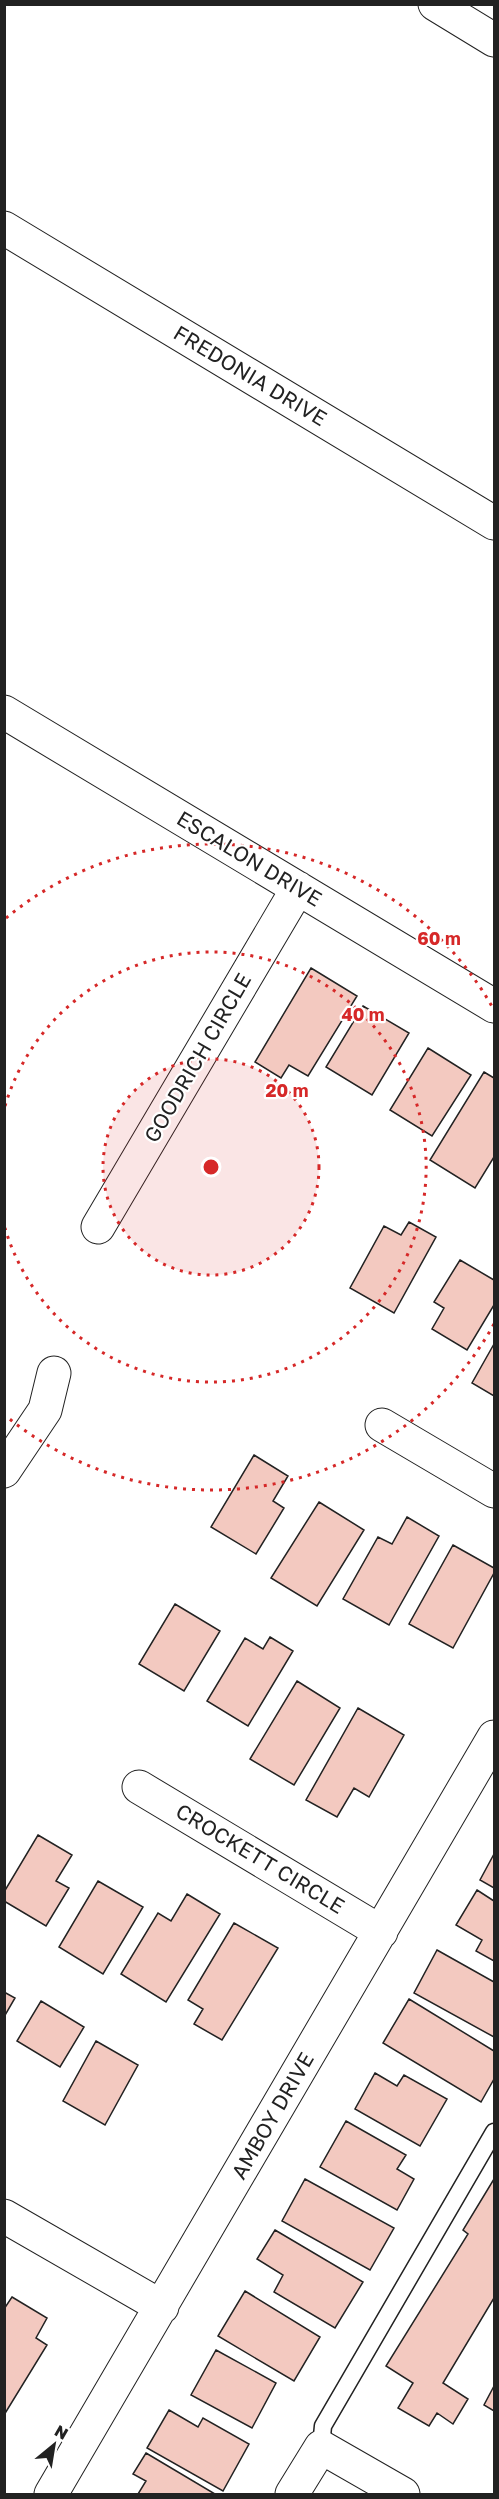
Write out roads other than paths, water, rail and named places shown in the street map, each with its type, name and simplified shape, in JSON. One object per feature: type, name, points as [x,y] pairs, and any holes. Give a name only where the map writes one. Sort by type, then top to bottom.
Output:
[{"type":"street","points":[[435,4],[495,40]]},
{"type":"street","name":"FREDONIA DRIVE","points":[[4,228],[495,523]]},
{"type":"street","name":"ESCALON DRIVE","points":[[4,712],[495,1006]]},
{"type":"street","name":"GOODRICH CIRCLE","points":[[98,1227],[298,888]]},
{"type":"street","points":[[4,1471],[45,1410],[54,1373]]},
{"type":"street","points":[[382,1425],[495,1491]]},
{"type":"street","name":"AMBOY DRIVE","points":[[51,2494],[495,1737]]},
{"type":"street","name":"CROCKETT CIRCLE","points":[[140,1787],[381,1932]]},
{"type":"street","points":[[4,2216],[162,2307]]},
{"type":"street","points":[[292,2494],[321,2447],[403,2494]]},
{"type":"lane","points":[[321,2447],[322,2426],[495,2132]]}]
